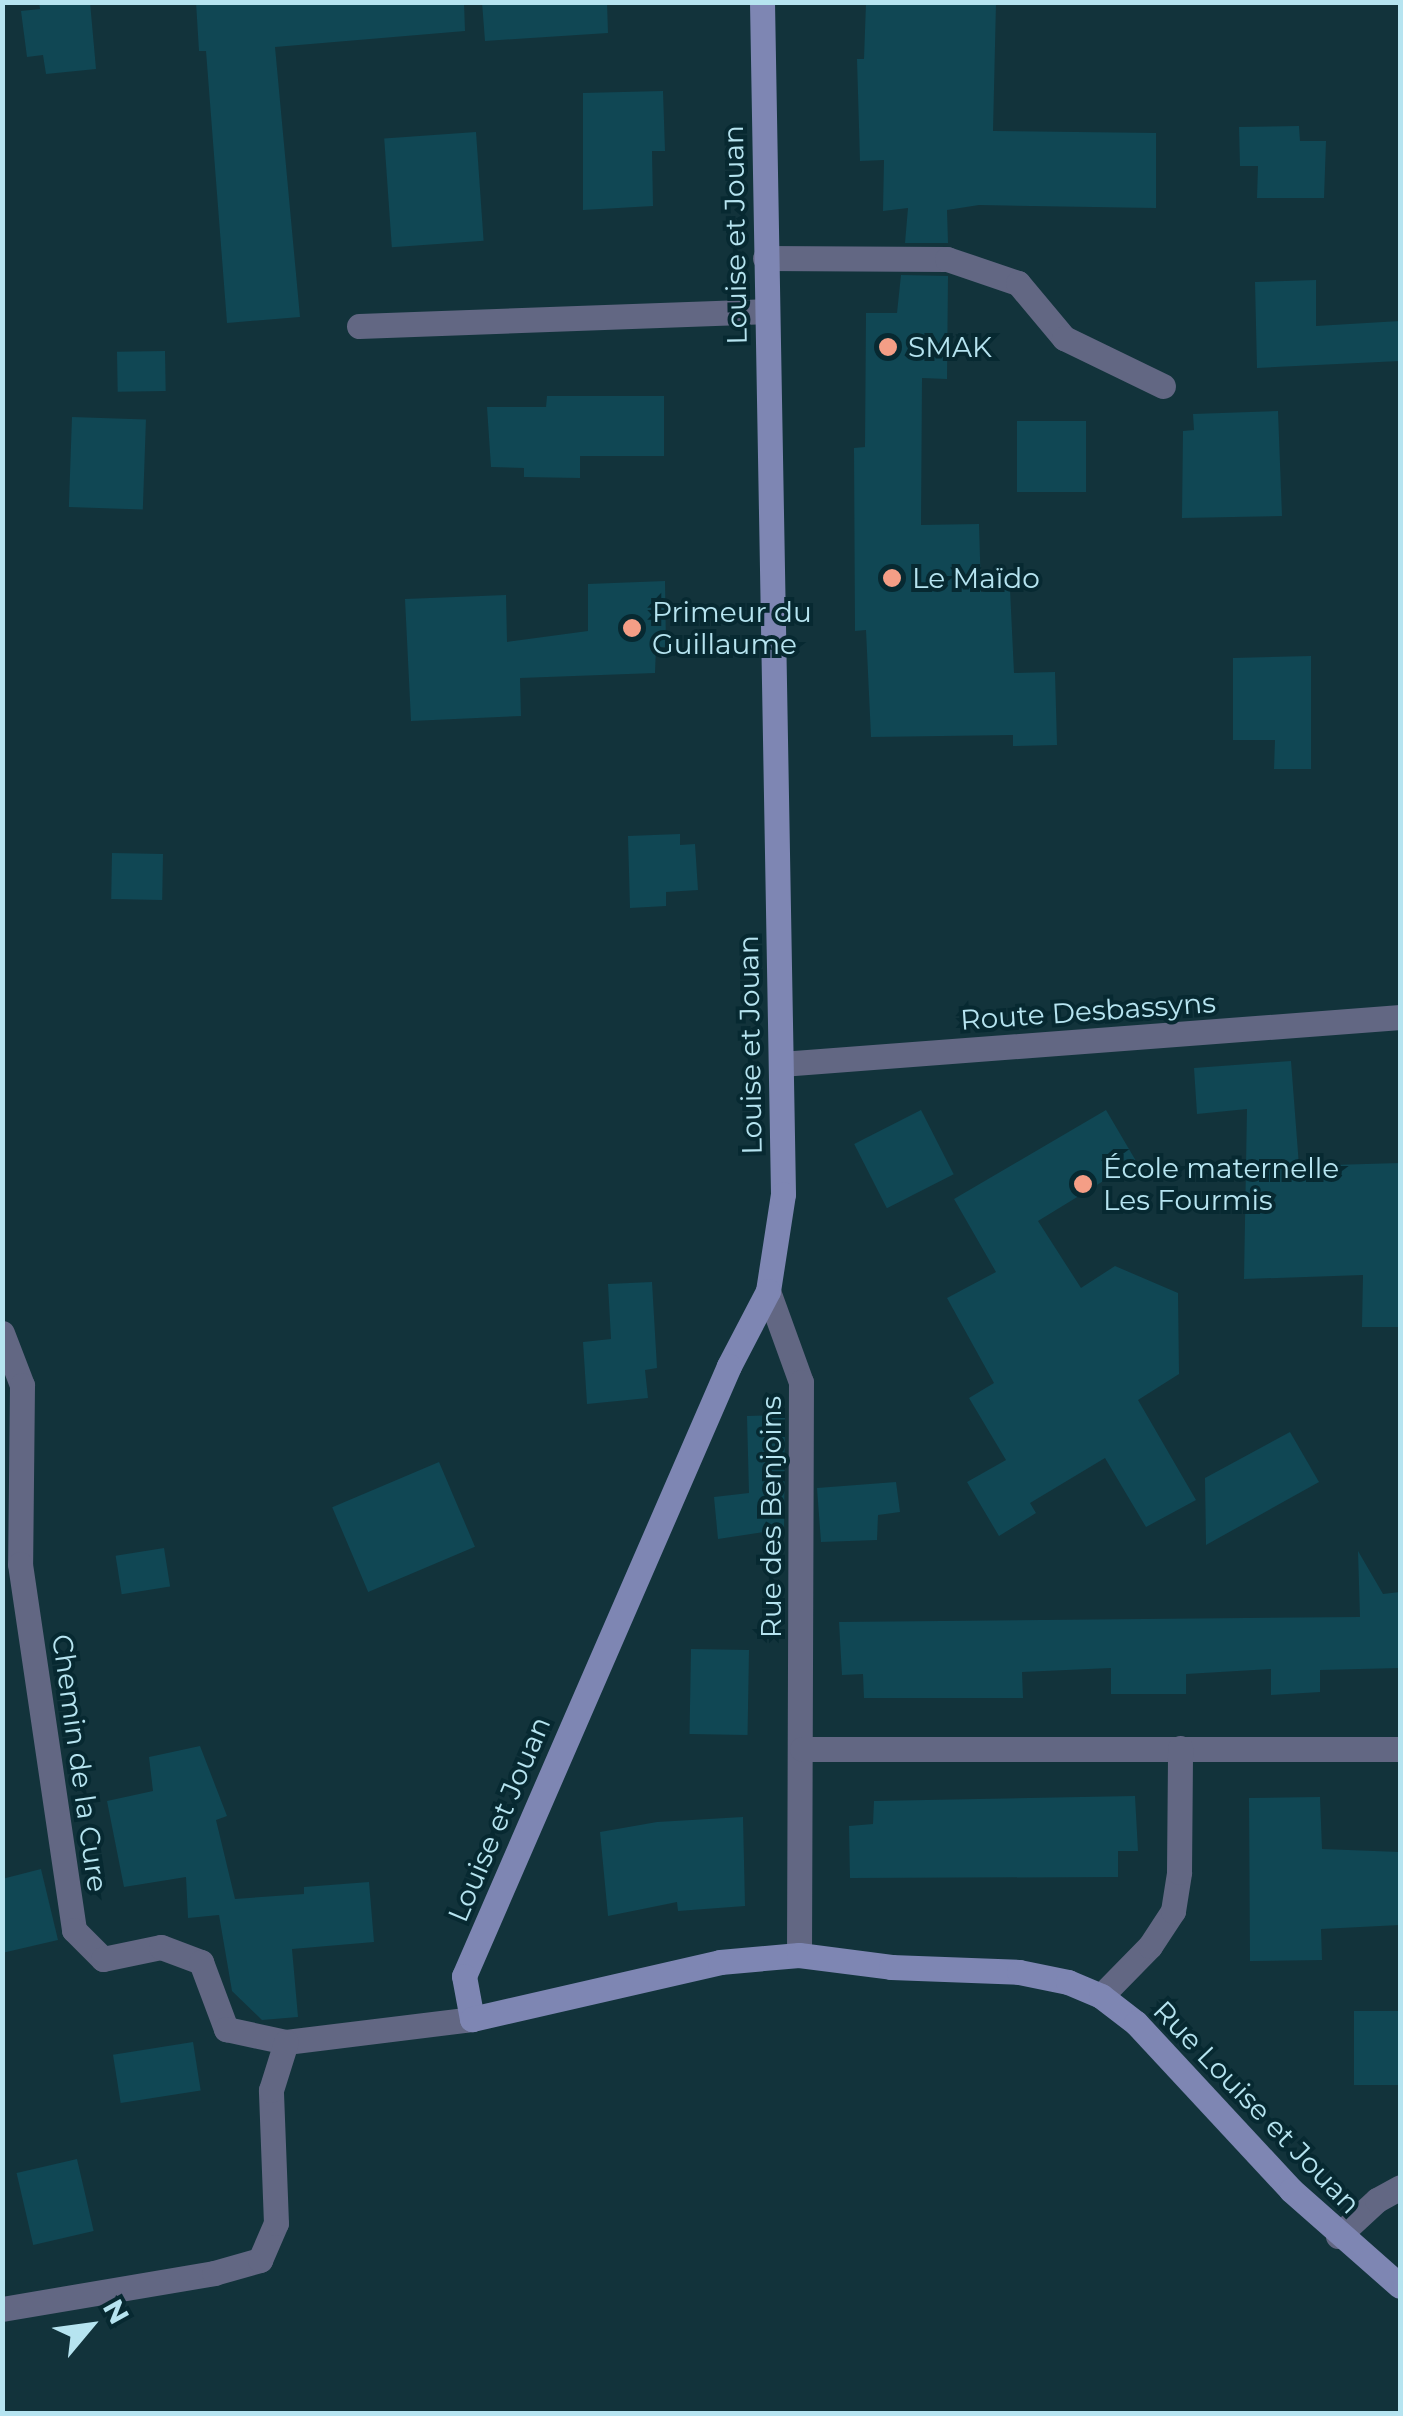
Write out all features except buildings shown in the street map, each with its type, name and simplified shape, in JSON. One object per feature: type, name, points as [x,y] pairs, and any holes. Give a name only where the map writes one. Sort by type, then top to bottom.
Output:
[{"type":"main road","name":"Louise et Jouan","points":[[472,2020],[464,1976],[728,1366],[768,1291],[783,1194],[762,2]]},
{"type":"main road","name":"Rue Louise et Jouan","points":[[472,2020],[720,1962],[800,1955],[891,1966],[1019,1972],[1068,1982],[1101,1996],[1182,2067],[1291,2190],[1338,2236],[1400,2286]]},
{"type":"street","points":[[765,258],[947,260],[1018,283],[1064,338],[1163,386]]},
{"type":"street","points":[[359,326],[766,312]]},
{"type":"street","name":"Route Desbassyns","points":[[781,1064],[1400,1017]]},
{"type":"street","name":"Rue des Benjoins","points":[[768,1291],[801,1382],[800,1955]]},
{"type":"street","name":"Chemin de la Cure","points":[[2,1333],[22,1385],[20,1564],[74,1930],[103,1959],[160,1947],[201,1962],[226,2029],[286,2042],[472,2020]]},
{"type":"street","points":[[1101,1996],[1150,1946],[1173,1911],[1179,1872],[1180,1748]]},
{"type":"street","points":[[802,1749],[1400,1749]]},
{"type":"street","points":[[2,2309],[214,2273],[260,2260],[276,2223],[271,2090],[286,2042]]},
{"type":"street","points":[[1338,2236],[1378,2200],[1400,2187]]},
{"type":"place","name":"SMAK","points":[[888,347]]},
{"type":"place","name":"Le Maïdo","points":[[892,578]]},
{"type":"place","name":"Primeur du Guillaume","points":[[632,628]]},
{"type":"place","name":"École maternelle Les Fourmis","points":[[1083,1184]]}]
